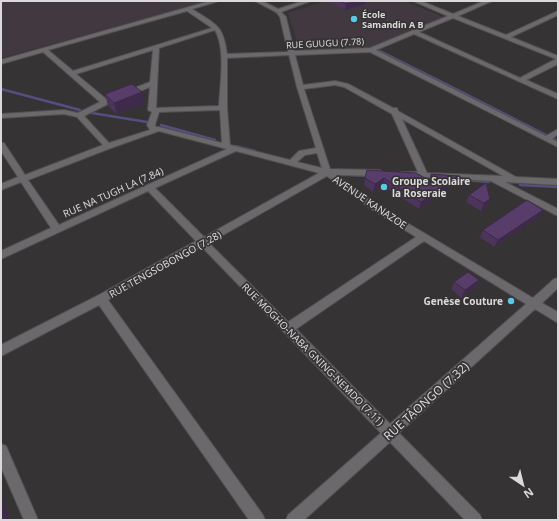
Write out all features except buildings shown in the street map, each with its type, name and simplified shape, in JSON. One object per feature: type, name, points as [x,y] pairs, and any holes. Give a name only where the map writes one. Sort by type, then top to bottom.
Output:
[{"type":"street","points":[[1,62],[216,1]]},
{"type":"street","points":[[258,1],[278,11],[308,1]]},
{"type":"street","points":[[416,1],[506,37],[558,60]]},
{"type":"street","name":"RUE GUUGU (7.78)","points":[[224,56],[371,50],[489,1]]},
{"type":"street","points":[[188,9],[217,28],[222,38],[224,56],[223,108],[230,148]]},
{"type":"street","name":"AVENUE KANAZOE","points":[[278,11],[283,17],[300,87],[327,172],[374,207],[558,318]]},
{"type":"street","points":[[506,37],[558,13]]},
{"type":"street","points":[[73,73],[217,28]]},
{"type":"street","points":[[413,32],[558,97]]},
{"type":"street","points":[[156,48],[152,109],[156,111],[223,108]]},
{"type":"street","points":[[44,50],[73,73],[105,102]]},
{"type":"street","points":[[371,50],[558,145]]},
{"type":"street","points":[[521,80],[558,60]]},
{"type":"street","points":[[79,115],[105,102],[153,83]]},
{"type":"street","points":[[300,87],[335,83],[346,84],[514,179]]},
{"type":"street","points":[[394,110],[423,174]]},
{"type":"street","points":[[154,130],[151,125],[156,111]]},
{"type":"street","points":[[1,116],[64,112],[79,115],[108,146]]},
{"type":"street","points":[[1,187],[108,146],[154,130],[163,129],[230,148],[327,172],[423,174],[558,182]]},
{"type":"street","points":[[546,139],[558,131]]},
{"type":"street","points":[[1,145],[57,230]]},
{"type":"street","name":"RUE NA TUGH LA (7.84)","points":[[1,255],[150,188],[230,148]]},
{"type":"street","points":[[291,163],[302,153],[320,150]]},
{"type":"street","name":"RUE TENGSOBONGO (7.28)","points":[[1,351],[101,299],[203,243],[327,172]]},
{"type":"street","points":[[491,178],[558,213]]},
{"type":"street","name":"RUE MOGHO-NABA GNING-NEMDO (7.11)","points":[[150,188],[475,520]]},
{"type":"street","points":[[287,329],[423,237]]},
{"type":"street","name":"RUE TÂONGO (7.32)","points":[[293,520],[558,282]]},
{"type":"street","points":[[101,299],[258,520]]},
{"type":"street","points":[[1,451],[31,520]]},
{"type":"shaded area","points":[[1,1],[208,1],[1,58]]},
{"type":"shaded area","points":[[326,1],[405,1],[443,17],[367,48],[300,51],[288,13]]},
{"type":"waterway","points":[[380,51],[446,84]]},
{"type":"waterway","points":[[446,84],[558,141]]},
{"type":"waterway","points":[[1,89],[80,110]]},
{"type":"waterway","points":[[92,113],[147,122]]},
{"type":"waterway","points":[[161,125],[215,140]]},
{"type":"waterway","points":[[235,146],[255,151]]},
{"type":"waterway","points":[[351,175],[369,176]]},
{"type":"waterway","points":[[453,179],[489,182]]},
{"type":"waterway","points":[[520,185],[558,187]]},
{"type":"place","name":"École Samandin A B","points":[[354,19]]},
{"type":"place","name":"Groupe Scolaire la Roseraie","points":[[384,187]]},
{"type":"place","name":"Genèse Couture","points":[[511,301]]}]
